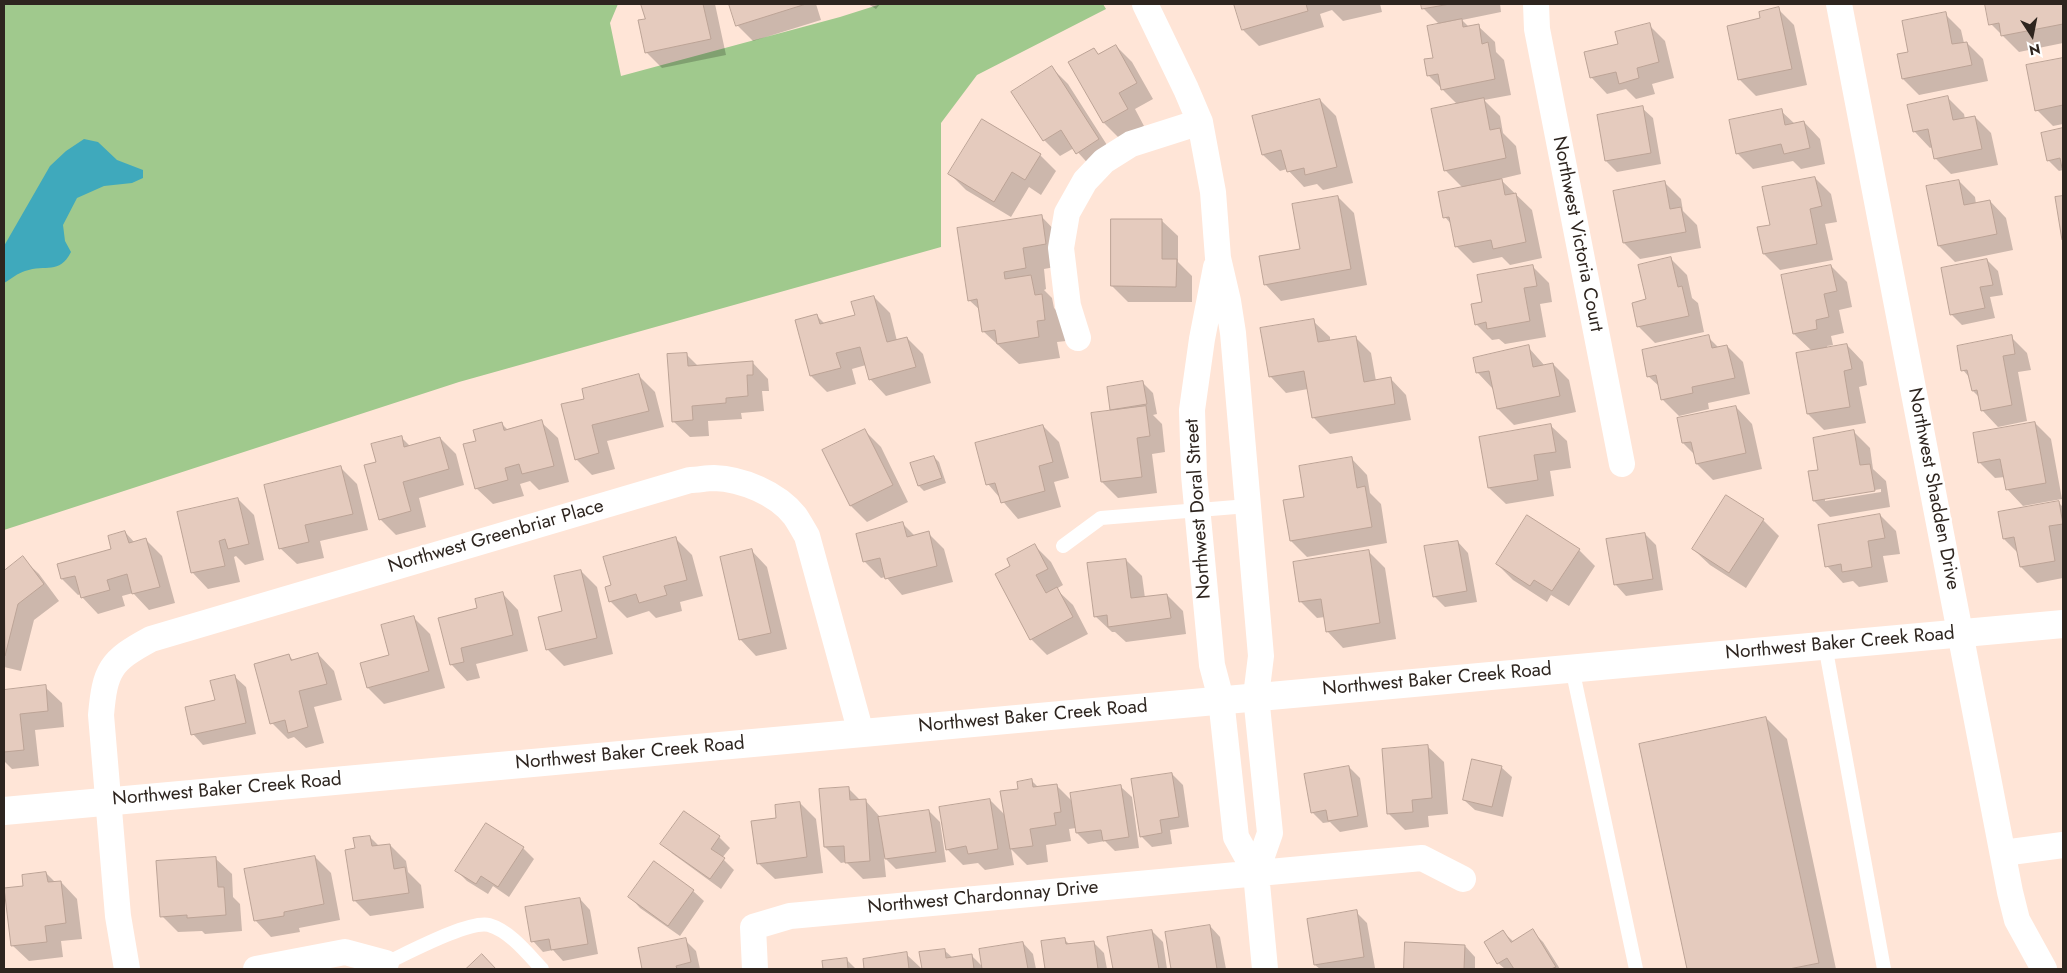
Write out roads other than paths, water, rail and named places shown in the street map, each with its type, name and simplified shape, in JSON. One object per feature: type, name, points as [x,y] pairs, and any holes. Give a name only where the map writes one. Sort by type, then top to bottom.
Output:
[{"type":"main road","name":"Northwest Baker Creek Road","points":[[4,811],[2063,624]]},
{"type":"street","name":"Northwest Doral Street","points":[[1144,4],[1186,89],[1200,122],[1213,192],[1218,258],[1233,333],[1261,656],[1256,696],[1270,833],[1256,873]]},
{"type":"street","name":"Northwest Victoria Court","points":[[1536,4],[1537,29],[1622,464]]},
{"type":"street","name":"Northwest Shadden Drive","points":[[1839,4],[2017,920],[2044,969]]},
{"type":"street","points":[[1078,338],[1068,306],[1061,248],[1067,213],[1071,205],[1085,181],[1104,162],[1131,144],[1200,122]]},
{"type":"street","name":"Northwest Doral Street","points":[[1218,258],[1202,339],[1192,410],[1197,510],[1212,665],[1221,700],[1236,837],[1256,873]]},
{"type":"street","name":"Northwest Greenbriar Place","points":[[127,969],[118,916],[101,715],[104,687],[109,672],[116,661],[151,639],[690,480],[714,478],[737,482],[780,501],[794,515],[808,536],[861,733]]},
{"type":"street","points":[[2003,853],[2063,845]]},
{"type":"street","points":[[1265,969],[1256,873],[1422,858],[1463,879]]},
{"type":"street","name":"Northwest Chardonnay Drive","points":[[755,969],[753,927],[790,916],[1256,873]]},
{"type":"street","points":[[256,969],[345,952],[386,964]]},
{"type":"lane","points":[[1063,546],[1101,518],[1248,506]]},
{"type":"lane","points":[[1825,645],[1884,969]]},
{"type":"lane","points":[[1572,668],[1636,969]]},
{"type":"lane","points":[[386,964],[461,929],[489,925],[516,941],[542,969]]},
{"type":"water","points":[[84,139],[98,142],[117,160],[143,170],[143,178],[132,183],[104,186],[77,198],[63,225],[65,241],[71,252],[62,264],[22,272],[4,283],[4,246],[50,166],[66,151]]}]
